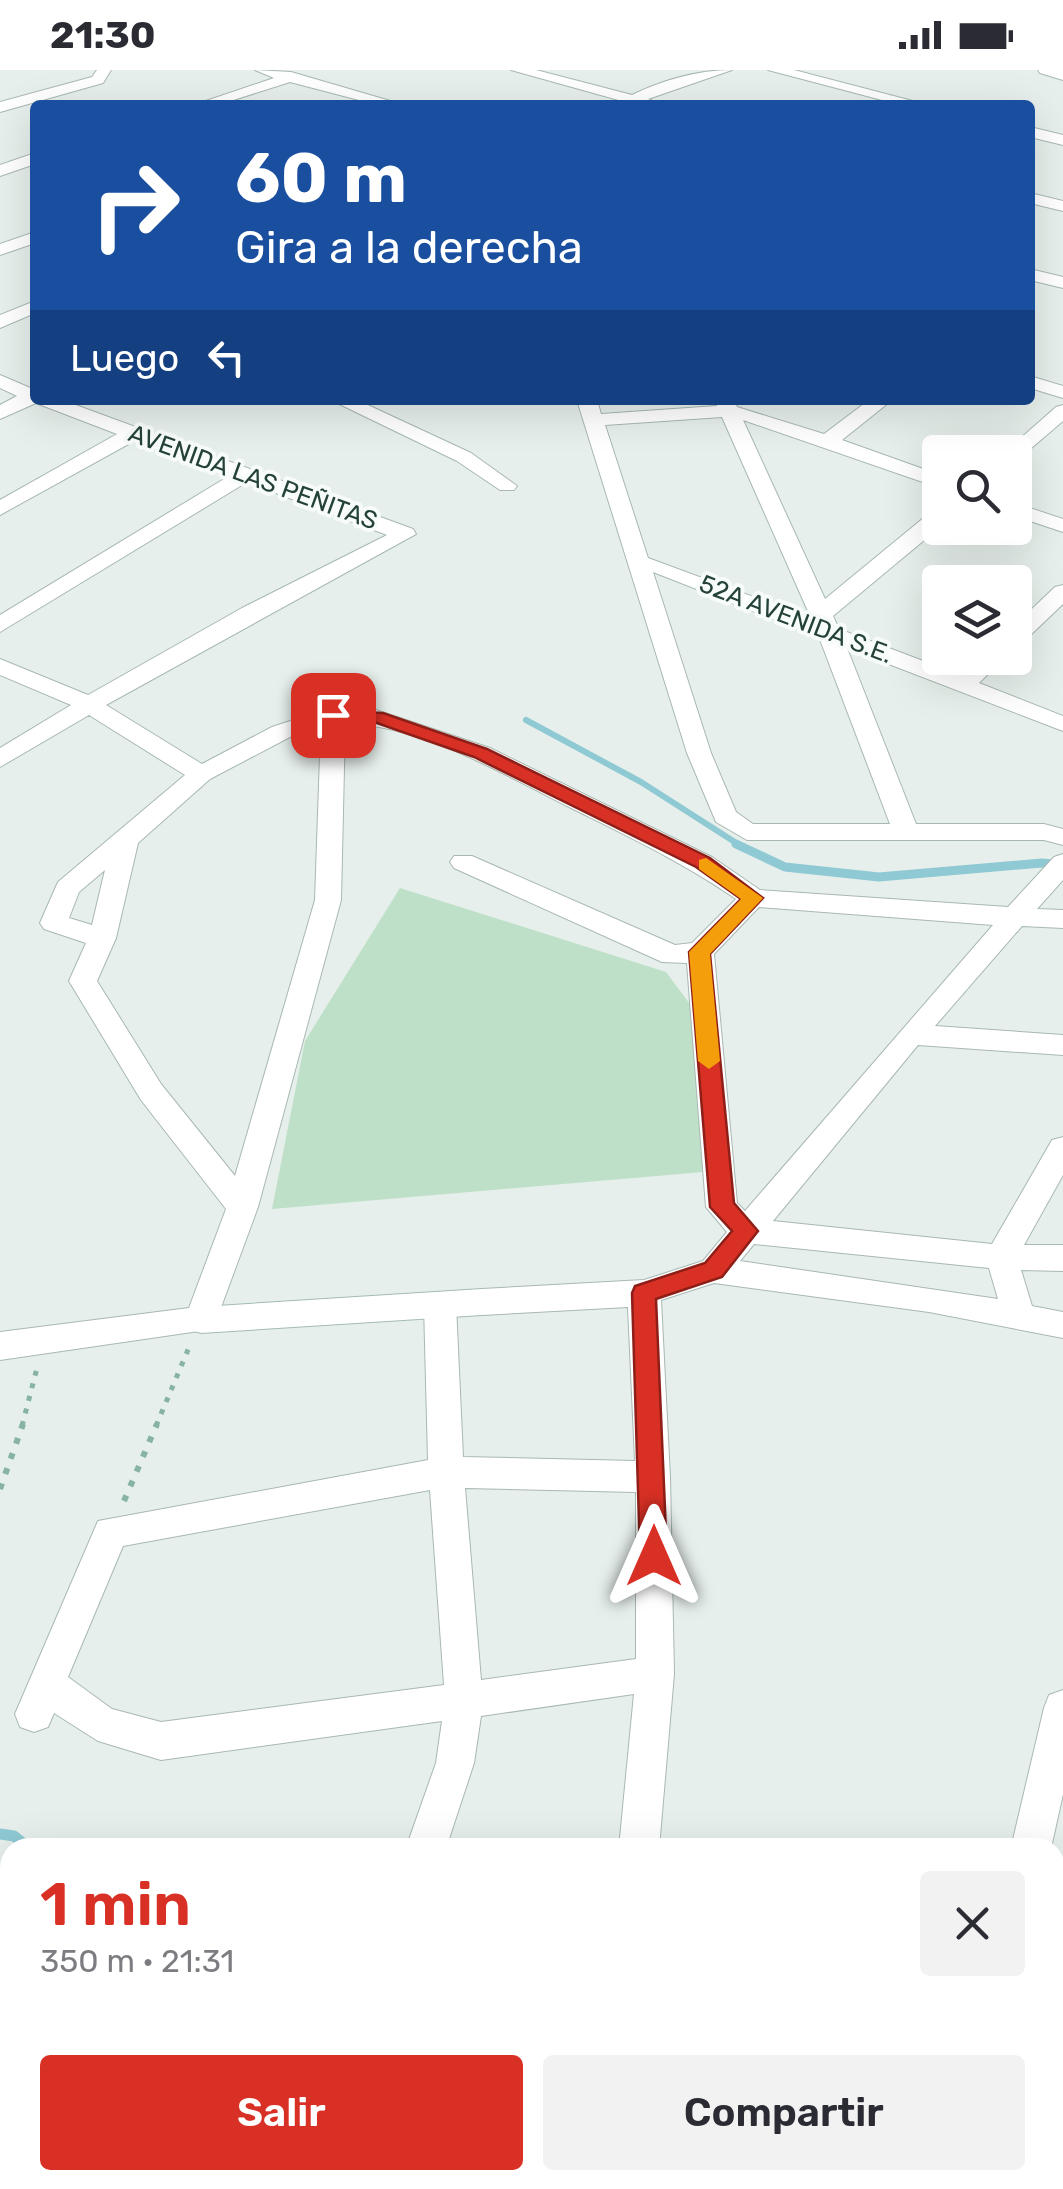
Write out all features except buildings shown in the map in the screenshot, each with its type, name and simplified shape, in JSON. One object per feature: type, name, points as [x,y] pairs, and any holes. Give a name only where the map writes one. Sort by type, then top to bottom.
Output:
[{"type":"street","points":[[0,106],[98,80],[104,70]]},
{"type":"street","points":[[262,70],[377,100]]},
{"type":"street","points":[[518,70],[621,100]]},
{"type":"street","points":[[632,100],[658,88],[725,70]]},
{"type":"street","points":[[775,70],[899,100]]},
{"type":"street","points":[[1045,70],[1063,75]]},
{"type":"street","points":[[218,100],[291,77]]},
{"type":"street","points":[[1035,133],[1063,140]]},
{"type":"street","points":[[0,171],[30,160]]},
{"type":"street","points":[[1035,199],[1063,206]]},
{"type":"street","points":[[0,250],[30,238]]},
{"type":"street","points":[[0,322],[30,308]]},
{"type":"street","name":"AVENIDA LAS PEÑITAS","points":[[0,381],[30,395]]},
{"type":"street","points":[[1035,384],[1063,392]]},
{"type":"street","points":[[0,414],[30,401]]},
{"type":"street","name":"AVENIDA LAS PEÑITAS","points":[[57,405],[406,534],[282,595],[88,704]]},
{"type":"street","points":[[352,405],[464,457],[506,486]]},
{"type":"street","points":[[762,418],[776,405]]},
{"type":"street","points":[[827,441],[875,405]]},
{"type":"street","points":[[726,406],[825,623],[906,832]]},
{"type":"street","points":[[922,475],[726,406],[591,410],[699,753],[726,816],[747,832],[1044,832],[1063,837]]},
{"type":"street","points":[[1032,437],[1063,411]]},
{"type":"street","points":[[0,509],[134,432]]},
{"type":"street","points":[[0,624],[244,475]]},
{"type":"street","points":[[1032,514],[1063,526]]},
{"type":"street","points":[[825,623],[922,533]]},
{"type":"street","name":"52A AVENIDA S.E.","points":[[640,562],[825,623],[1063,724]]},
{"type":"street","points":[[1032,621],[1063,592]]},
{"type":"street","points":[[0,666],[88,704],[201,774]]},
{"type":"street","points":[[965,683],[974,675]]},
{"type":"street","points":[[0,759],[88,704]]},
{"type":"street","points":[[201,1320],[242,1207],[328,900],[333,715]]},
{"type":"street","points":[[102,938],[54,923],[67,888],[201,774],[281,732],[333,715],[376,717],[480,753],[703,863],[753,898],[895,911],[1063,919]]},
{"type":"street","points":[[126,840],[102,938],[82,981],[151,1092],[242,1207]]},
{"type":"street","points":[[463,862],[672,956],[700,952],[753,898]]},
{"type":"street","points":[[714,1270],[911,1034],[1060,867]]},
{"type":"street","points":[[700,952],[722,1207],[746,1231],[1001,1257],[1063,1258]]},
{"type":"street","points":[[911,1034],[1063,1045]]},
{"type":"street","points":[[1020,1318],[1001,1257],[1063,1148]]},
{"type":"street","points":[[0,1346],[201,1320],[644,1293],[714,1270],[929,1299],[1063,1325]]},
{"type":"street","points":[[640,1838],[655,1674],[653,1477],[644,1293]]},
{"type":"street","points":[[429,1838],[455,1763],[464,1698],[446,1472],[440,1305]]},
{"type":"street","points":[[653,1477],[446,1472],[111,1532],[40,1698],[125,1734],[162,1741],[655,1674]]},
{"type":"street","points":[[1033,1838],[1063,1708]]},
{"type":"path","points":[[111,1532],[201,1320]]},
{"type":"path","points":[[0,1489],[32,1397],[41,1340]]},
{"type":"green space","points":[[400,888],[666,972],[701,1019],[715,1171],[272,1209],[305,1041]]},
{"type":"waterway","points":[[526,720],[641,782],[741,846]]},
{"type":"waterway","points":[[736,844],[785,867],[879,877],[1042,863],[1063,865]]},
{"type":"waterway","points":[[0,1834],[16,1838]]},
{"type":"slow traffic","points":[[706,865],[753,898],[700,952],[709,1061]]},
{"type":"route","points":[[333,715],[376,717],[480,753],[703,863],[753,898],[700,952],[722,1207],[746,1231],[714,1270],[644,1293],[654,1556]]}]
